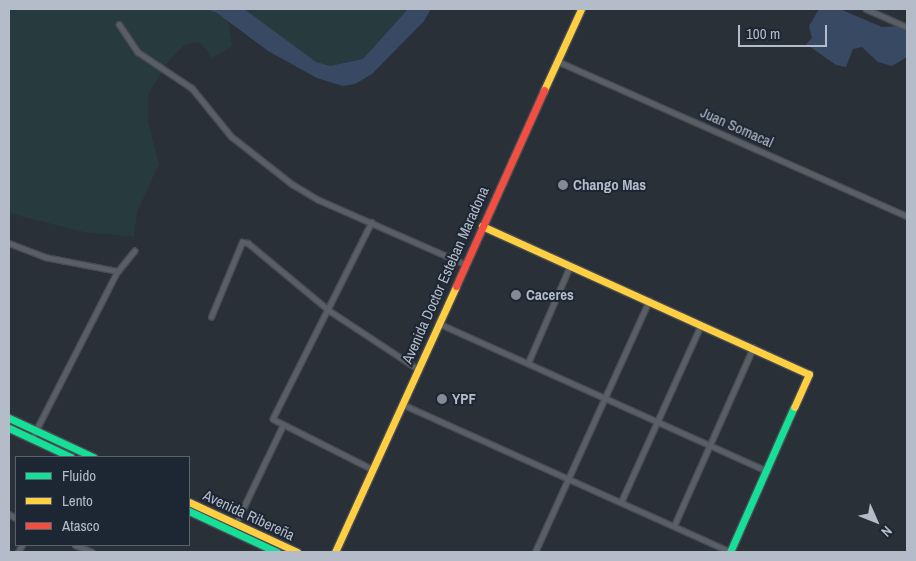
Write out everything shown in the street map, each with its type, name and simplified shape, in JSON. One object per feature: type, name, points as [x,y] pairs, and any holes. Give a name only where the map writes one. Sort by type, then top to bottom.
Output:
[{"type":"main road","name":"Avenida Doctor Esteban Maradona","points":[[335,552],[581,9]]},
{"type":"main road","points":[[482,226],[809,374],[730,552]]},
{"type":"main road","points":[[9,418],[91,456]]},
{"type":"main road","points":[[9,428],[62,455]]},
{"type":"main road","name":"Avenida Ribereña","points":[[190,502],[297,552]]},
{"type":"main road","name":"Avenida Ribereña","points":[[190,512],[277,552]]},
{"type":"street","points":[[866,9],[907,27]]},
{"type":"street","points":[[119,24],[138,52],[192,88],[231,136],[292,184],[319,200],[465,264]]},
{"type":"street","name":"Juan Somacal","points":[[557,61],[907,216]]},
{"type":"street","points":[[372,222],[330,311],[274,419],[372,469]]},
{"type":"street","points":[[9,242],[45,257],[118,271]]},
{"type":"street","points":[[211,317],[242,242],[248,243],[330,311],[418,369]]},
{"type":"street","points":[[32,439],[118,271],[134,251]]},
{"type":"street","points":[[528,363],[570,266]]},
{"type":"street","points":[[536,552],[649,301]]},
{"type":"street","points":[[438,323],[767,471]]},
{"type":"street","points":[[622,502],[700,325]]},
{"type":"street","points":[[674,526],[753,348]]},
{"type":"street","points":[[402,404],[730,552]]},
{"type":"street","points":[[232,532],[283,425]]},
{"type":"street","points":[[62,455],[66,445]]},
{"type":"street","points":[[77,546],[92,552]]},
{"type":"green space","points":[[9,9],[210,9],[228,20],[232,46],[212,58],[202,44],[194,42],[184,45],[167,63],[148,95],[148,122],[159,164],[137,212],[134,237],[84,232],[9,213]]},
{"type":"green space","points":[[232,9],[413,9],[374,57],[329,71]]},
{"type":"water","points":[[206,9],[244,9],[316,62],[330,66],[363,59],[408,9],[431,9],[424,21],[372,74],[355,84],[343,86],[317,78],[268,51],[217,13]]},
{"type":"water","points":[[819,9],[842,10],[882,27],[899,26],[907,32],[907,57],[892,66],[878,62],[862,47],[853,49],[846,67],[836,65],[806,44],[812,38],[809,26]]},
{"type":"traffic: fast","points":[[730,552],[794,407]]},
{"type":"traffic: fast","points":[[9,418],[91,456]]},
{"type":"traffic: fast","points":[[9,428],[69,456]]},
{"type":"traffic: fast","points":[[190,511],[277,552]]},
{"type":"traffic: slow","points":[[544,90],[581,9]]},
{"type":"traffic: slow","points":[[482,226],[809,374],[794,407]]},
{"type":"traffic: slow","points":[[335,552],[456,286]]},
{"type":"traffic: slow","points":[[190,502],[297,552]]},
{"type":"traffic: jam","points":[[456,286],[544,90]]},
{"type":"place","name":"Chango Mas","points":[[563,185]]},
{"type":"place","name":"Caceres","points":[[516,295]]},
{"type":"place","name":"YPF","points":[[442,399]]}]
